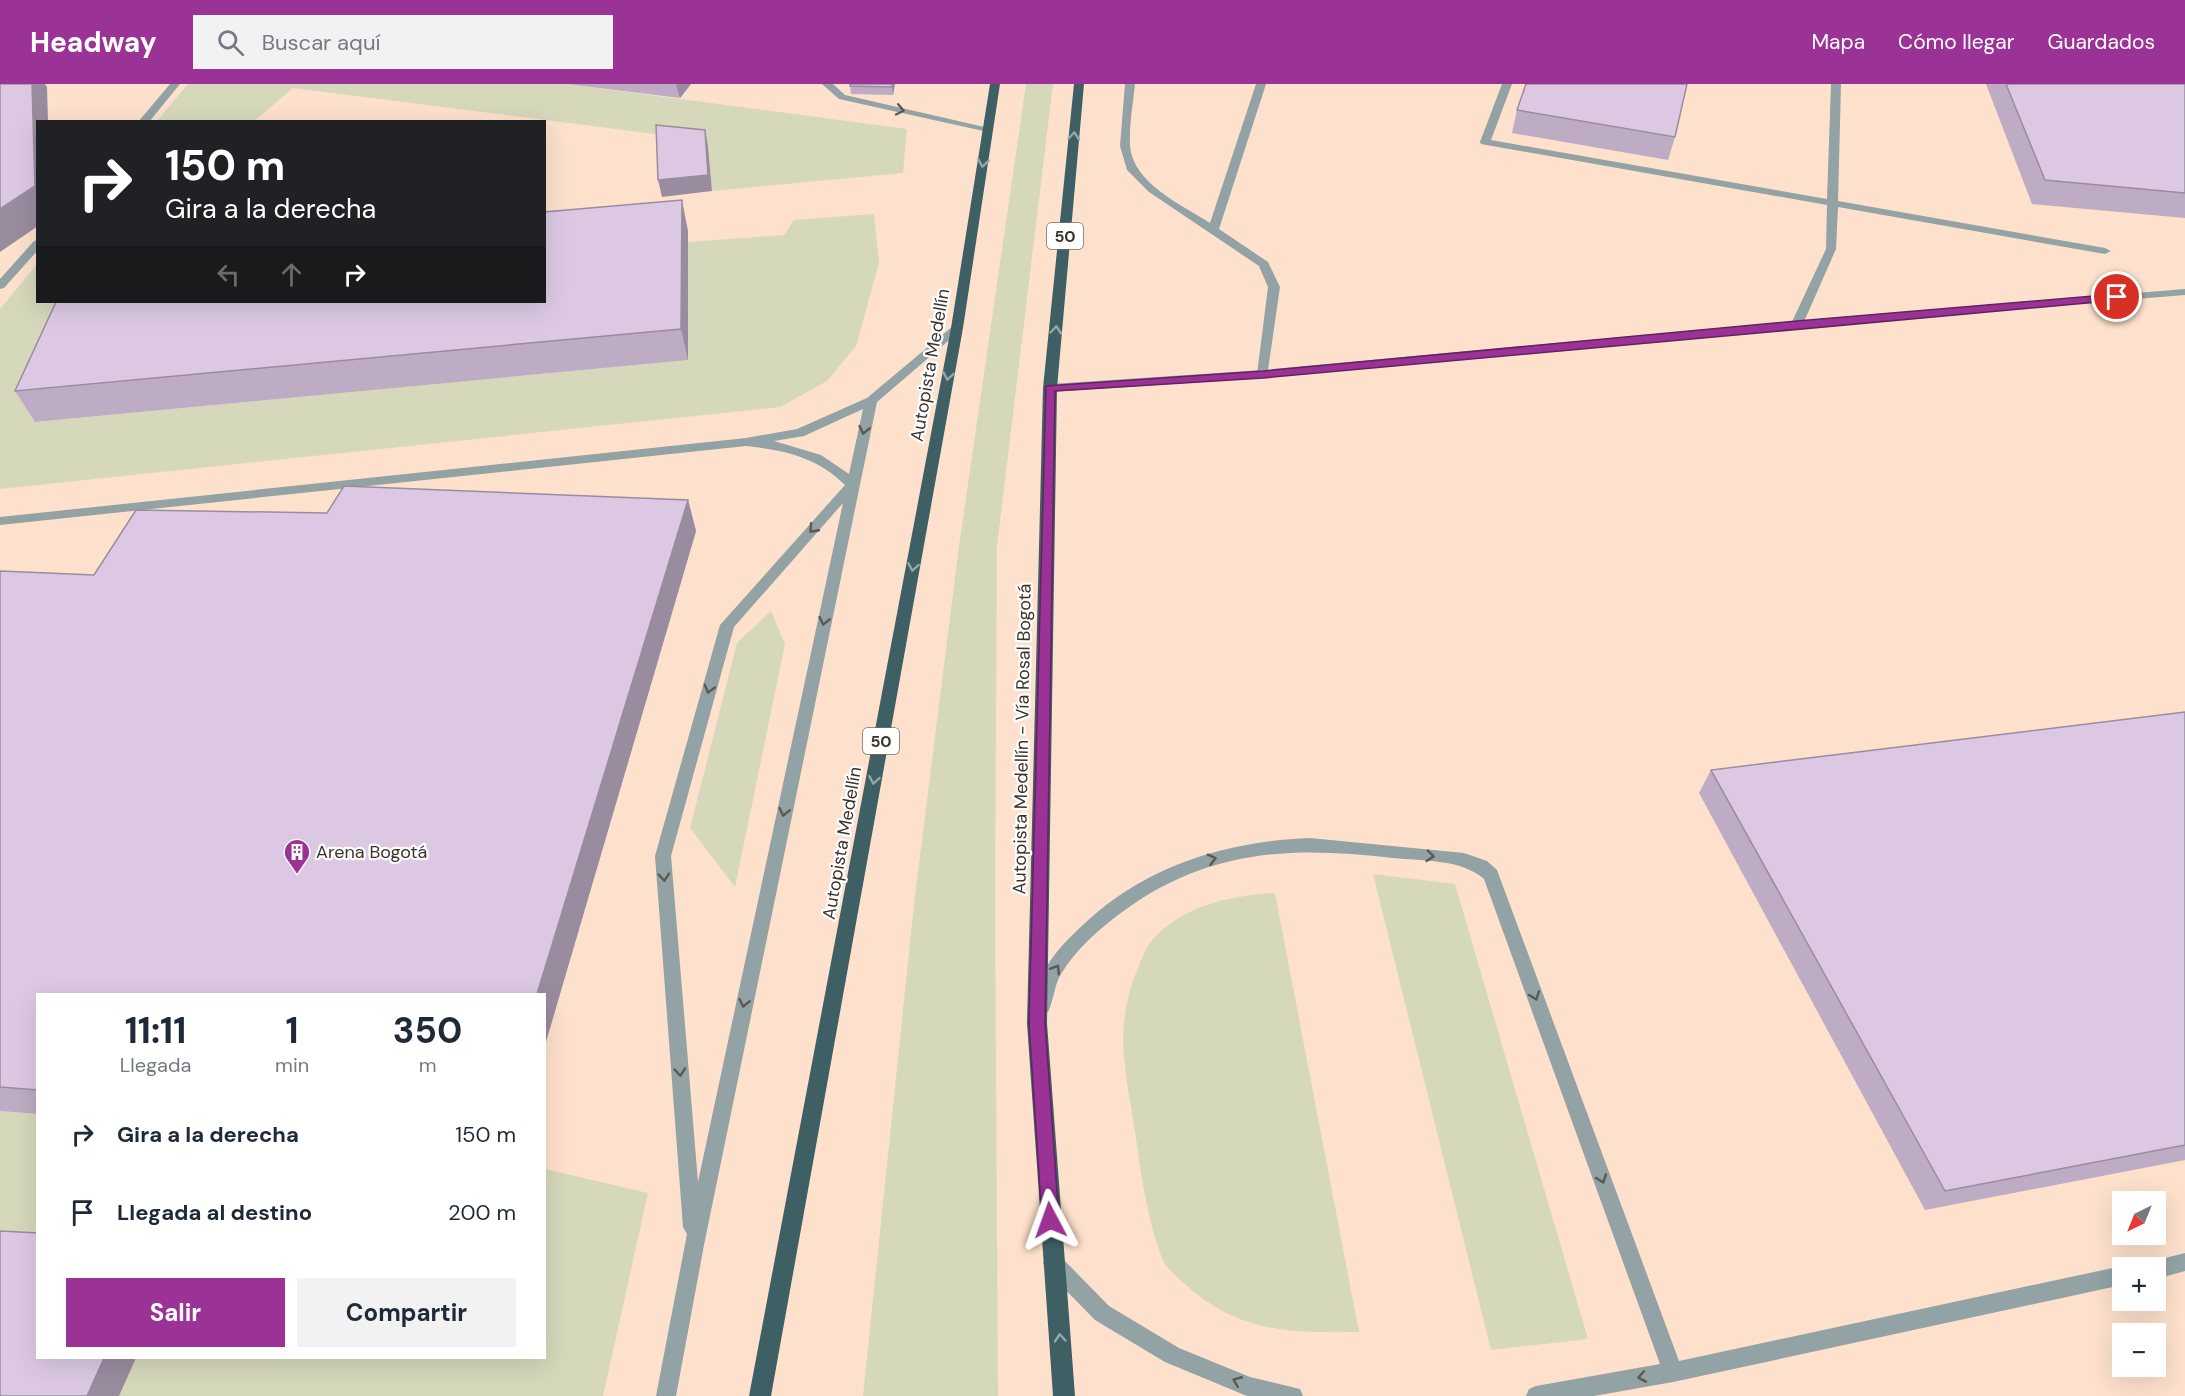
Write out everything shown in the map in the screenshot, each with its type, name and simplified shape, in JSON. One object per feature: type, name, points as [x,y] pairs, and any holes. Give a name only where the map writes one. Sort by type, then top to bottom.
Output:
[{"type":"highway","name":"Autopista Medellín","points":[[760,1396],[957,328],[995,84]]},
{"type":"highway","name":"Autopista Medellín - Vía Rosal Bogotá","points":[[1064,1396],[1037,1023],[1050,388],[1079,84]]},
{"type":"street","points":[[145,120],[175,84]]},
{"type":"street","points":[[827,84],[842,97],[988,129]]},
{"type":"street","points":[[1130,84],[1125,146],[1131,168],[1153,190],[1264,264],[1274,287],[1263,374]]},
{"type":"street","points":[[1213,231],[1261,84]]},
{"type":"street","points":[[1507,84],[1485,142],[2105,252]]},
{"type":"street","points":[[1797,324],[1831,249],[1836,84]]},
{"type":"street","points":[[871,94],[879,106]]},
{"type":"street","points":[[0,286],[36,245]]},
{"type":"street","points":[[1050,388],[1263,374],[1797,324],[2185,292]]},
{"type":"street","points":[[0,521],[746,442],[800,433],[871,401],[957,328]]},
{"type":"street","points":[[666,1396],[694,1245],[871,401]]},
{"type":"street","points":[[746,442],[783,446],[811,454],[835,467],[852,485]]},
{"type":"street","points":[[694,1245],[663,856],[727,625],[852,485]]},
{"type":"street","points":[[1037,1023],[1053,970],[1092,925],[1138,890],[1191,864],[1249,849],[1310,844],[1464,860],[1481,866],[1491,874],[1673,1372]]},
{"type":"street","points":[[2166,1267],[2185,1262]]},
{"type":"street","points":[[1053,1263],[1102,1313],[1172,1355],[1250,1387],[1293,1396]]},
{"type":"street","points":[[1536,1396],[1673,1372],[2112,1278]]},
{"type":"green space","points":[[188,84],[567,84],[907,129],[903,173],[712,191],[708,147],[686,138],[546,120],[293,88],[255,120],[158,120]]},
{"type":"green space","points":[[1026,84],[1053,84],[997,546],[995,903],[998,1396],[863,1396],[914,904],[959,546]]},
{"type":"green space","points":[[874,214],[879,263],[856,346],[827,381],[780,407],[0,489],[0,309],[36,265],[36,303],[88,303],[36,422],[675,361],[688,242],[784,235],[794,220]]},
{"type":"green space","points":[[771,611],[785,644],[735,887],[690,828],[737,643]]},
{"type":"green space","points":[[1373,874],[1455,884],[1588,1339],[1491,1350]]},
{"type":"green space","points":[[1275,893],[1359,1332],[1279,1329],[1256,1324],[1212,1305],[1191,1290],[1163,1261],[1145,1195],[1127,1084],[1123,1044],[1128,996],[1143,955],[1152,940],[1164,928],[1192,911],[1208,904],[1241,896]]},
{"type":"green space","points":[[0,1111],[36,1114],[36,1250],[0,1248]]},
{"type":"green space","points":[[546,1169],[648,1193],[603,1396],[119,1396],[136,1359],[546,1359]]},
{"type":"building","points":[[0,84],[32,84],[35,186],[0,209]]},
{"type":"building","points":[[850,84],[892,84],[892,87],[850,86]]},
{"type":"building","points":[[1526,84],[1687,84],[1675,137],[1517,110]]},
{"type":"building","points":[[2006,84],[2185,84],[2185,193],[2045,180]]},
{"type":"building","points":[[656,125],[705,130],[708,175],[658,180]]},
{"type":"building","points":[[682,200],[681,329],[15,391],[56,303],[546,303],[546,212]]},
{"type":"building","name":"Arena Bogotá","points":[[344,486],[688,500],[537,993],[36,993],[36,1090],[0,1087],[0,571],[94,575],[136,510],[327,513]]},
{"type":"building","points":[[2185,712],[2185,1145],[1945,1191],[1711,770]]},
{"type":"building","points":[[0,1231],[36,1233],[36,1359],[104,1359],[87,1396],[0,1396]]},
{"type":"place","name":"Arena Bogotá","points":[[297,875]]},
{"type":"route","points":[[1050,1220],[1037,1023],[1050,388],[1263,374],[1797,324],[2117,297]]}]
